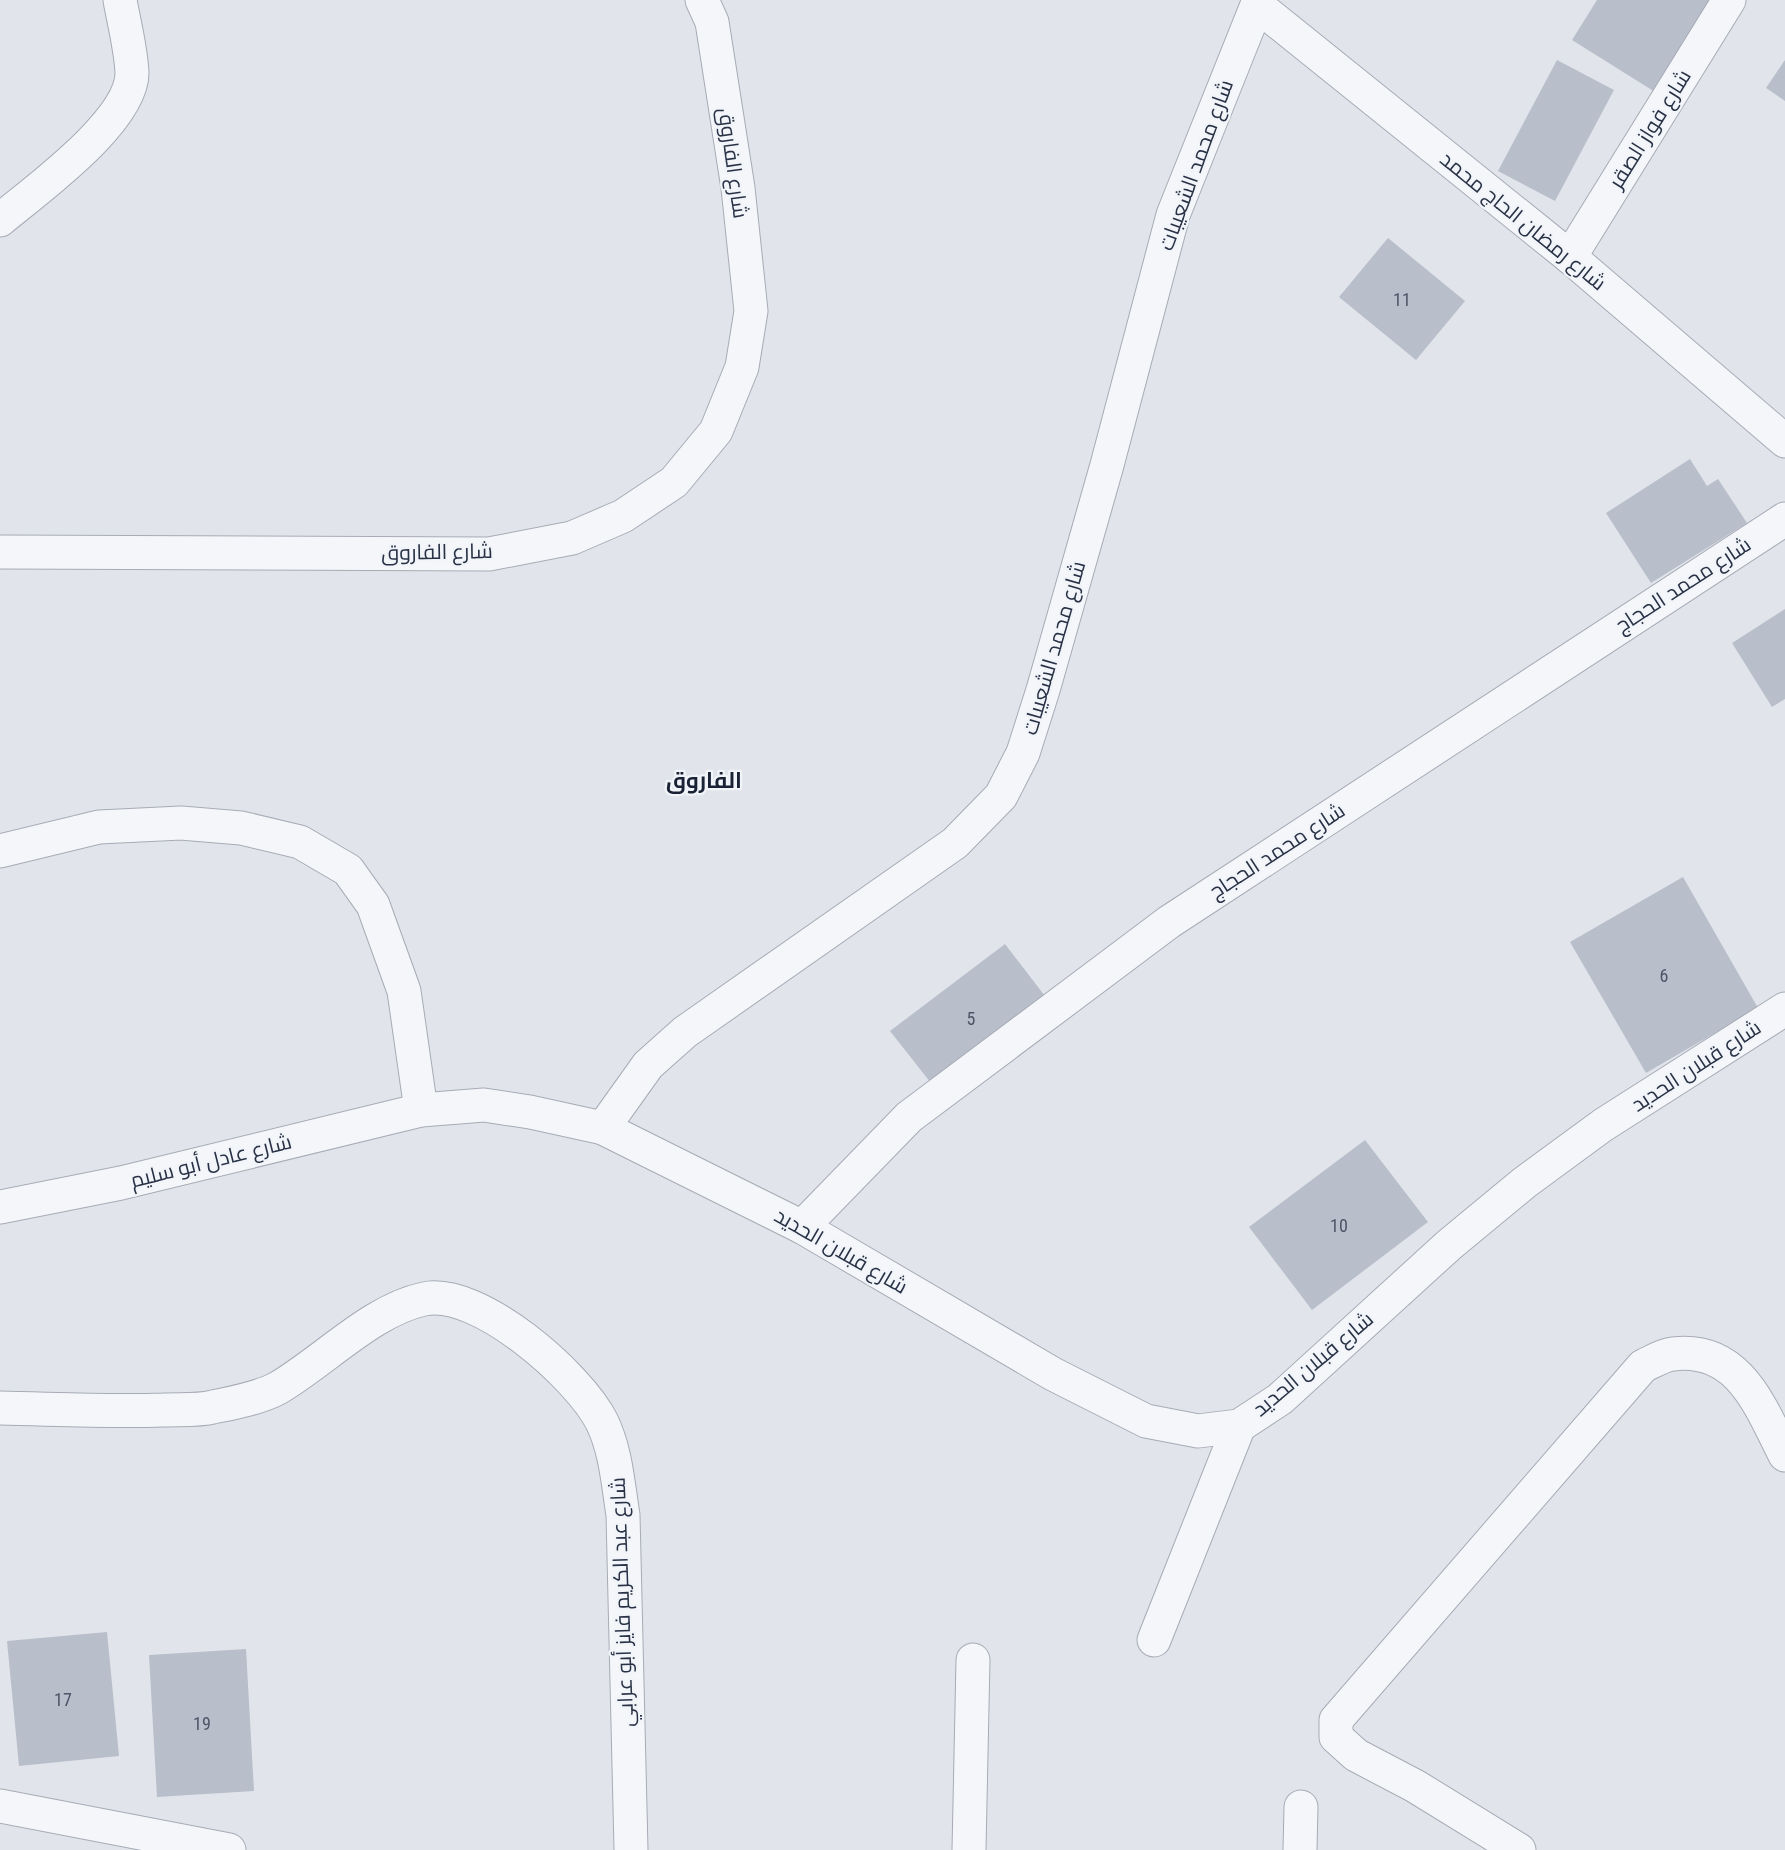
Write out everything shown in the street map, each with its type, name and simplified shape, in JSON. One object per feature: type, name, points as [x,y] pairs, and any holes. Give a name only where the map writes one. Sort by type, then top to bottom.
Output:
[{"type":"street","points":[[0,220],[61,170],[107,125],[124,102],[132,73],[120,0]]},
{"type":"street","name":"شارع الفاروق","points":[[0,552],[489,554],[572,538],[623,516],[674,482],[716,431],[742,367],[751,311],[738,188],[712,22],[702,0]]},
{"type":"street","name":"شارع فواز الصقر","points":[[1570,257],[1729,0]]},
{"type":"street","name":"شارع رمضان الحاج محمد","points":[[1258,3],[1570,257],[1785,441]]},
{"type":"street","name":"شارع محمد الشعيبات","points":[[603,1128],[648,1065],[685,1032],[955,843],[1001,796],[1023,753],[1043,690],[1107,465],[1173,215],[1258,3]]},
{"type":"street","name":"شارع محمد الحجاج","points":[[802,1227],[909,1117],[1169,922],[1785,519]]},
{"type":"street","points":[[0,851],[99,827],[181,823],[241,828],[300,842],[348,870],[373,905],[404,992],[421,1110]]},
{"type":"street","name":"شارع قبلان الحديد","points":[[603,1128],[802,1227],[1053,1374],[1146,1421],[1198,1431],[1239,1426],[1280,1398],[1449,1245],[1524,1183],[1603,1125],[1785,1010]]},
{"type":"street","name":"شارع عادل أبو سليم","points":[[0,1207],[121,1183],[421,1110],[484,1105],[530,1112],[603,1128]]},
{"type":"street","name":"شارع عبد الكريم فايز أبو عرابي","points":[[0,1408],[140,1411],[211,1408],[276,1389],[381,1317],[423,1299],[441,1297],[471,1305],[527,1339],[569,1378],[602,1422],[615,1461],[623,1515],[630,1850]]},
{"type":"street","points":[[1519,1850],[1443,1801],[1356,1755],[1336,1737],[1336,1720],[1643,1366],[1672,1354],[1706,1355],[1734,1370],[1755,1396],[1785,1455]]},
{"type":"street","points":[[1154,1640],[1239,1426]]},
{"type":"street","points":[[969,1850],[973,1660]]},
{"type":"street","points":[[0,1806],[229,1850]]},
{"type":"street","points":[[1300,1850],[1301,1807]]},
{"type":"building","points":[[1597,0],[1725,0],[1663,97],[1572,40]]},
{"type":"building","points":[[1557,60],[1614,90],[1555,201],[1498,171]]},
{"type":"building","points":[[1785,60],[1785,101],[1766,88]]},
{"type":"building","points":[[1388,238],[1465,301],[1416,360],[1339,297]]},
{"type":"building","points":[[1690,459],[1707,486],[1718,479],[1747,523],[1651,583],[1606,513]]},
{"type":"building","points":[[1785,609],[1785,699],[1772,707],[1732,643]]},
{"type":"building","points":[[1683,877],[1758,1008],[1646,1073],[1570,942]]},
{"type":"building","points":[[1005,944],[1051,1004],[938,1092],[890,1031]]},
{"type":"building","points":[[1365,1140],[1428,1222],[1312,1310],[1249,1227]]},
{"type":"building","points":[[107,1632],[119,1756],[19,1766],[7,1641]]},
{"type":"building","points":[[246,1649],[254,1791],[157,1797],[149,1655]]},
{"type":"district","name":"الفاروق","points":[[704,780]]}]
